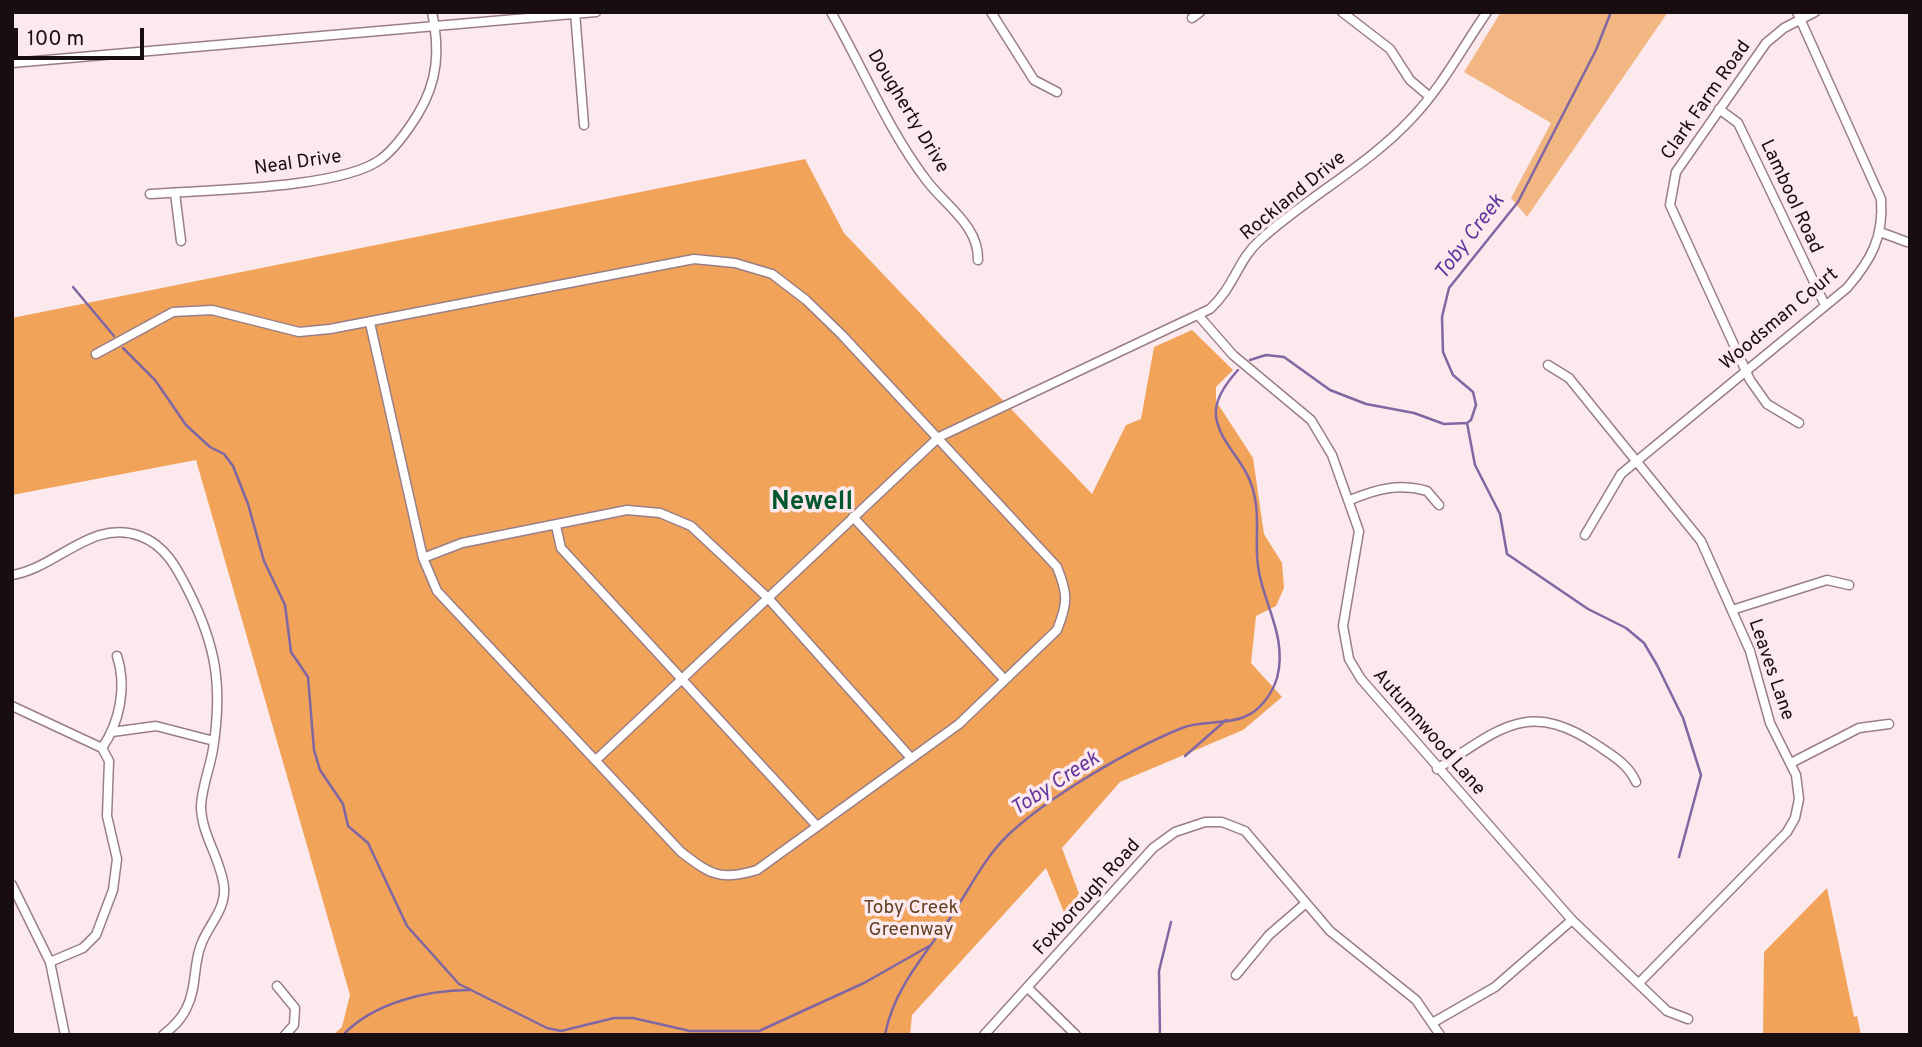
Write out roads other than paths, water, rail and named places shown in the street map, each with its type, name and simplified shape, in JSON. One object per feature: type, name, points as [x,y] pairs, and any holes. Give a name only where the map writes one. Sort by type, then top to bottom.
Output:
[{"type":"street","name":"Neal Drive","points":[[150,194],[325,179],[362,170],[381,159],[416,117],[434,83],[437,65],[432,12]]},
{"type":"street","points":[[12,63],[596,12]]},
{"type":"street","name":"Dougherty Drive","points":[[831,12],[910,156],[926,179],[973,233],[979,248],[978,260]]},
{"type":"street","points":[[991,12],[1034,79],[1057,92]]},
{"type":"street","points":[[1192,18],[1200,12]]},
{"type":"street","points":[[1342,12],[1390,49],[1410,79],[1430,97]]},
{"type":"street","name":"Rockland Drive","points":[[596,760],[939,437],[1198,314],[1223,296],[1259,240],[1386,143],[1430,97],[1487,12]]},
{"type":"street","name":"Clark Farm Road","points":[[1799,423],[1768,404],[1744,369],[1670,205],[1676,172],[1766,43],[1798,16],[1815,12]]},
{"type":"street","points":[[575,13],[584,125]]},
{"type":"street","name":"Woodsman Court","points":[[1586,535],[1614,484],[1636,460],[1825,305],[1866,266],[1880,232],[1881,199],[1873,176],[1798,16]]},
{"type":"street","name":"Lambool Road","points":[[1719,109],[1738,123],[1825,305]]},
{"type":"street","points":[[175,193],[181,241]]},
{"type":"street","points":[[1880,232],[1906,242]]},
{"type":"street","points":[[96,354],[173,312],[212,310],[299,332],[370,323],[634,268],[694,259],[735,263],[772,274],[806,300],[939,437],[1058,567],[1067,590],[1064,611],[1057,630],[959,724],[757,870],[732,878],[707,873],[681,852],[437,591],[423,558],[370,323]]},
{"type":"street","name":"Autumnwood Lane","points":[[1198,314],[1233,355],[1311,420],[1327,443],[1350,500],[1359,531],[1343,626],[1349,659],[1361,680],[1572,920],[1670,1013],[1688,1019]]},
{"type":"street","name":"Leaves Lane","points":[[1548,365],[1569,378],[1701,541],[1754,663],[1770,723],[1791,763],[1800,789],[1792,824],[1639,983]]},
{"type":"street","points":[[1350,500],[1374,491],[1401,486],[1427,491],[1439,505]]},
{"type":"street","points":[[423,558],[462,543],[627,510],[660,513],[691,526],[768,598],[911,758]]},
{"type":"street","points":[[853,517],[1005,680]]},
{"type":"street","points":[[555,526],[561,548],[817,826]]},
{"type":"street","points":[[12,575],[39,567],[79,543],[104,533],[126,532],[155,544],[178,570],[210,636],[216,669],[214,741],[202,813],[222,877],[223,901],[200,947],[194,985],[186,1010],[163,1035]]},
{"type":"street","points":[[1732,610],[1827,580],[1849,584]]},
{"type":"street","points":[[102,748],[113,732],[122,678],[117,656]]},
{"type":"street","points":[[12,706],[102,748],[109,761],[107,816],[117,859],[113,890],[96,935],[83,948],[50,962]]},
{"type":"street","points":[[1437,769],[1513,724],[1548,721],[1567,727],[1623,763],[1636,782]]},
{"type":"street","points":[[1791,763],[1859,728],[1889,724]]},
{"type":"street","points":[[113,732],[156,726],[214,741]]},
{"type":"street","name":"Foxborough Road","points":[[984,1035],[1144,856],[1162,840],[1190,826],[1222,822],[1245,831],[1330,931],[1410,995],[1434,1022],[1440,1035]]},
{"type":"street","points":[[12,885],[50,962],[65,1035]]},
{"type":"street","points":[[1236,975],[1269,935],[1306,903]]},
{"type":"street","points":[[1434,1022],[1495,987],[1572,920]]},
{"type":"street","points":[[277,986],[295,1009],[294,1025],[285,1035]]},
{"type":"street","points":[[1028,988],[1076,1035]]},
{"type":"waterway","name":"Toby Creek","points":[[1250,360],[1266,355],[1284,357],[1330,390],[1366,404],[1414,413],[1444,424],[1467,423],[1471,420],[1476,405],[1473,392],[1453,375],[1443,352],[1442,317],[1449,288],[1518,202],[1596,50],[1611,12]]},
{"type":"waterway","points":[[73,287],[114,336]]},
{"type":"waterway","points":[[123,348],[155,380],[186,425],[210,447],[224,454],[233,466],[248,504],[264,561],[285,605],[291,652],[308,677],[314,750],[320,770],[343,804],[348,826],[368,843],[407,926],[459,984],[547,1028],[561,1031],[614,1018],[633,1018],[690,1031],[759,1031],[864,983],[931,945]]},
{"type":"waterway","name":"Toby Creek","points":[[885,1035],[894,1004],[909,976],[989,857],[1006,837],[1043,806],[1114,761],[1182,728],[1244,717],[1260,706],[1272,690],[1280,662],[1279,646],[1259,570],[1255,499],[1246,473],[1221,434],[1216,416],[1219,397],[1238,370]]},
{"type":"waterway","points":[[1467,423],[1475,465],[1500,514],[1507,554],[1588,609],[1626,628],[1644,643],[1683,718],[1701,775],[1679,857]]},
{"type":"waterway","points":[[1185,756],[1226,720]]},
{"type":"waterway","points":[[1160,1035],[1159,971],[1171,922]]},
{"type":"waterway","name":"Toby Creek","points":[[343,1035],[369,1014],[402,1000],[469,990]]},
{"type":"district","name":"Newell","points":[[812,504]]},
{"type":"park label","name":"Toby Creek Greenway","points":[[911,920]]}]
